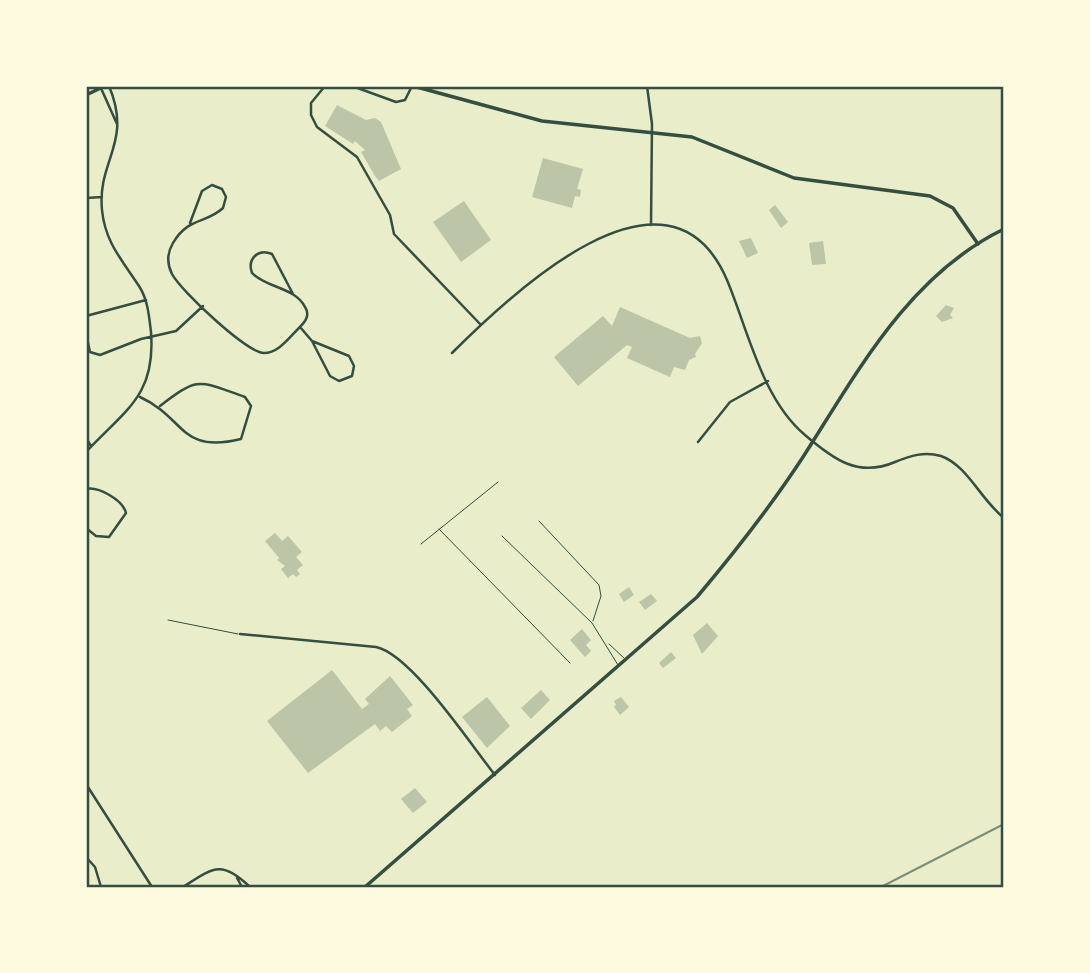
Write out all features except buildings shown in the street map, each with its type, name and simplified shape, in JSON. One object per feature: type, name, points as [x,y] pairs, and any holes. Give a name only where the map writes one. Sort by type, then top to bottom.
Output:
[{"type":"main road","points":[[86,95],[104,86]]},
{"type":"main road","points":[[412,86],[542,121],[704,140],[757,165],[794,178],[930,196],[953,208],[978,244]]},
{"type":"main road","points":[[365,887],[620,667],[717,574],[750,533],[903,309],[946,266],[1004,229]]},
{"type":"street","points":[[104,86],[117,124]]},
{"type":"street","points":[[86,452],[140,397],[150,369],[151,337],[146,300],[110,244],[102,197],[117,143],[118,111],[104,86]]},
{"type":"street","points":[[326,86],[311,103],[314,122],[354,153],[387,210],[394,233],[481,325]]},
{"type":"street","points":[[352,86],[396,102],[405,100],[412,86]]},
{"type":"street","points":[[647,86],[652,133],[651,225]]},
{"type":"street","points":[[190,223],[222,210],[226,200],[222,190],[212,185],[202,191],[190,223],[173,242],[169,264],[176,280],[243,344],[257,352],[275,350],[300,327],[308,314],[305,306],[293,294],[272,254],[263,252],[255,256],[250,269],[256,277],[293,294]]},
{"type":"street","points":[[86,198],[102,197]]},
{"type":"street","points":[[453,353],[526,283],[557,260],[605,236],[651,225],[685,234],[712,254],[726,278],[768,381],[790,419],[812,441],[834,458],[859,469],[876,468],[922,453],[947,459],[961,469],[987,504],[1004,518]]},
{"type":"street","points":[[86,316],[146,300]]},
{"type":"street","points":[[86,334],[90,352],[98,356],[180,329],[203,306]]},
{"type":"street","points":[[300,327],[312,341],[330,376],[340,381],[352,376],[354,366],[349,356],[312,341]]},
{"type":"street","points":[[698,442],[730,401],[768,381]]},
{"type":"street","points":[[140,397],[160,407],[188,436],[202,442],[241,439],[251,406],[245,397],[199,382],[185,387],[160,407]]},
{"type":"street","points":[[86,438],[91,446]]},
{"type":"street","points":[[86,489],[95,488],[121,503],[126,513],[109,537],[101,538],[86,528]]},
{"type":"street","points":[[240,634],[376,647],[390,652],[411,670],[495,775]]},
{"type":"street","points":[[86,784],[152,887]]},
{"type":"street","points":[[86,857],[94,867],[101,887]]},
{"type":"street","points":[[183,887],[213,869],[226,869],[250,887]]},
{"type":"street","points":[[237,877],[242,887]]},
{"type":"lane","points":[[421,544],[498,482]]},
{"type":"lane","points":[[539,521],[599,585],[601,596],[592,623]]},
{"type":"lane","points":[[439,529],[570,663]]},
{"type":"lane","points":[[502,536],[592,623],[620,667]]},
{"type":"lane","points":[[167,620],[240,634]]},
{"type":"lane","points":[[607,643],[626,661]]},
{"type":"railway","points":[[881,887],[1004,824]]}]
